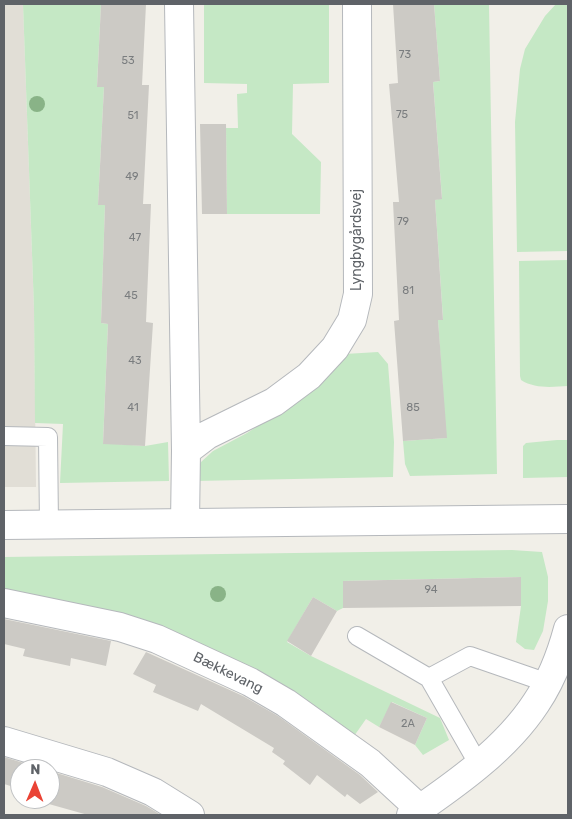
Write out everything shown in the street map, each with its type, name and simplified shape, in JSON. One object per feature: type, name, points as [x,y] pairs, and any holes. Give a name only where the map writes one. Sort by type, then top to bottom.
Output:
[{"type":"street","points":[[179,4],[186,451],[185,523]]},
{"type":"street","name":"Lyngbygårdsvej","points":[[186,451],[207,435],[274,402],[309,376],[335,348],[352,320],[358,294],[357,4]]},
{"type":"street","points":[[4,525],[568,519]]},
{"type":"street","name":"Bækkevang","points":[[4,603],[120,627],[157,639],[250,682],[286,703],[370,763],[416,812],[479,765],[522,722],[536,704],[563,659],[568,629]]},
{"type":"street","points":[[4,741],[107,772],[153,792],[190,815]]},
{"type":"lane","points":[[4,436],[48,437],[49,525]]},
{"type":"lane","points":[[357,636],[429,678],[479,765]]},
{"type":"lane","points":[[429,678],[470,656],[548,684]]},
{"type":"shaded area","points":[[4,4],[23,4],[34,309],[36,487],[4,487]]},
{"type":"green space","points":[[23,4],[101,4],[97,86],[104,87],[98,205],[105,205],[101,323],[108,324],[103,443],[145,446],[168,442],[169,481],[60,483],[63,424],[35,423],[34,309]]},
{"type":"green space","points":[[204,4],[329,4],[329,83],[293,84],[292,134],[321,162],[320,214],[227,214],[226,128],[238,128],[237,94],[247,93],[247,84],[204,83]]},
{"type":"green space","points":[[434,4],[489,4],[497,474],[410,476],[405,464],[403,441],[446,438],[438,320],[443,319],[435,200],[442,198],[433,82],[440,81]]},
{"type":"green space","points":[[556,4],[568,4],[568,251],[517,252],[515,122],[520,69],[525,49],[545,16]]},
{"type":"green space","points":[[568,260],[568,386],[544,387],[532,385],[521,380],[520,376],[519,261]]},
{"type":"green space","points":[[378,352],[388,364],[394,442],[393,477],[195,481],[195,474],[201,462],[213,451],[247,433],[289,406],[345,354]]},
{"type":"green space","points":[[568,440],[568,477],[523,478],[523,446],[526,443]]},
{"type":"green space","points":[[512,550],[542,552],[548,577],[548,601],[543,631],[534,650],[525,649],[516,642],[521,606],[521,577],[343,581],[343,608],[337,611],[313,597],[287,642],[311,656],[440,718],[449,740],[423,755],[415,745],[427,718],[392,702],[379,727],[366,719],[352,739],[238,667],[4,595],[4,557]]},
{"type":"building","points":[[101,4],[146,4],[142,85],[149,85],[143,204],[151,204],[146,322],[153,323],[145,446],[103,444],[108,324],[101,323],[105,205],[98,205],[104,87],[97,87]]},
{"type":"building","points":[[393,4],[434,4],[440,81],[433,82],[442,199],[435,200],[443,320],[438,320],[447,438],[403,441],[394,321],[399,320],[393,202],[399,202],[389,84],[398,83]]},
{"type":"building","points":[[200,124],[226,124],[227,214],[202,214]]},
{"type":"building","points":[[521,577],[521,606],[343,608],[343,581]]},
{"type":"building","points":[[313,597],[337,611],[311,656],[287,641]]},
{"type":"building","points":[[4,619],[111,641],[106,666],[71,658],[70,666],[23,656],[25,649],[4,644]]},
{"type":"building","points":[[146,652],[243,696],[278,716],[360,775],[378,792],[360,804],[347,794],[345,797],[317,775],[310,785],[283,764],[285,761],[272,752],[274,748],[201,704],[198,711],[153,692],[156,685],[133,674]]},
{"type":"building","points":[[391,702],[427,718],[415,745],[379,727]]},
{"type":"building","points":[[4,757],[10,759],[10,786],[4,784]]},
{"type":"building","points":[[60,774],[102,787],[146,806],[161,815],[88,815],[60,807]]}]
